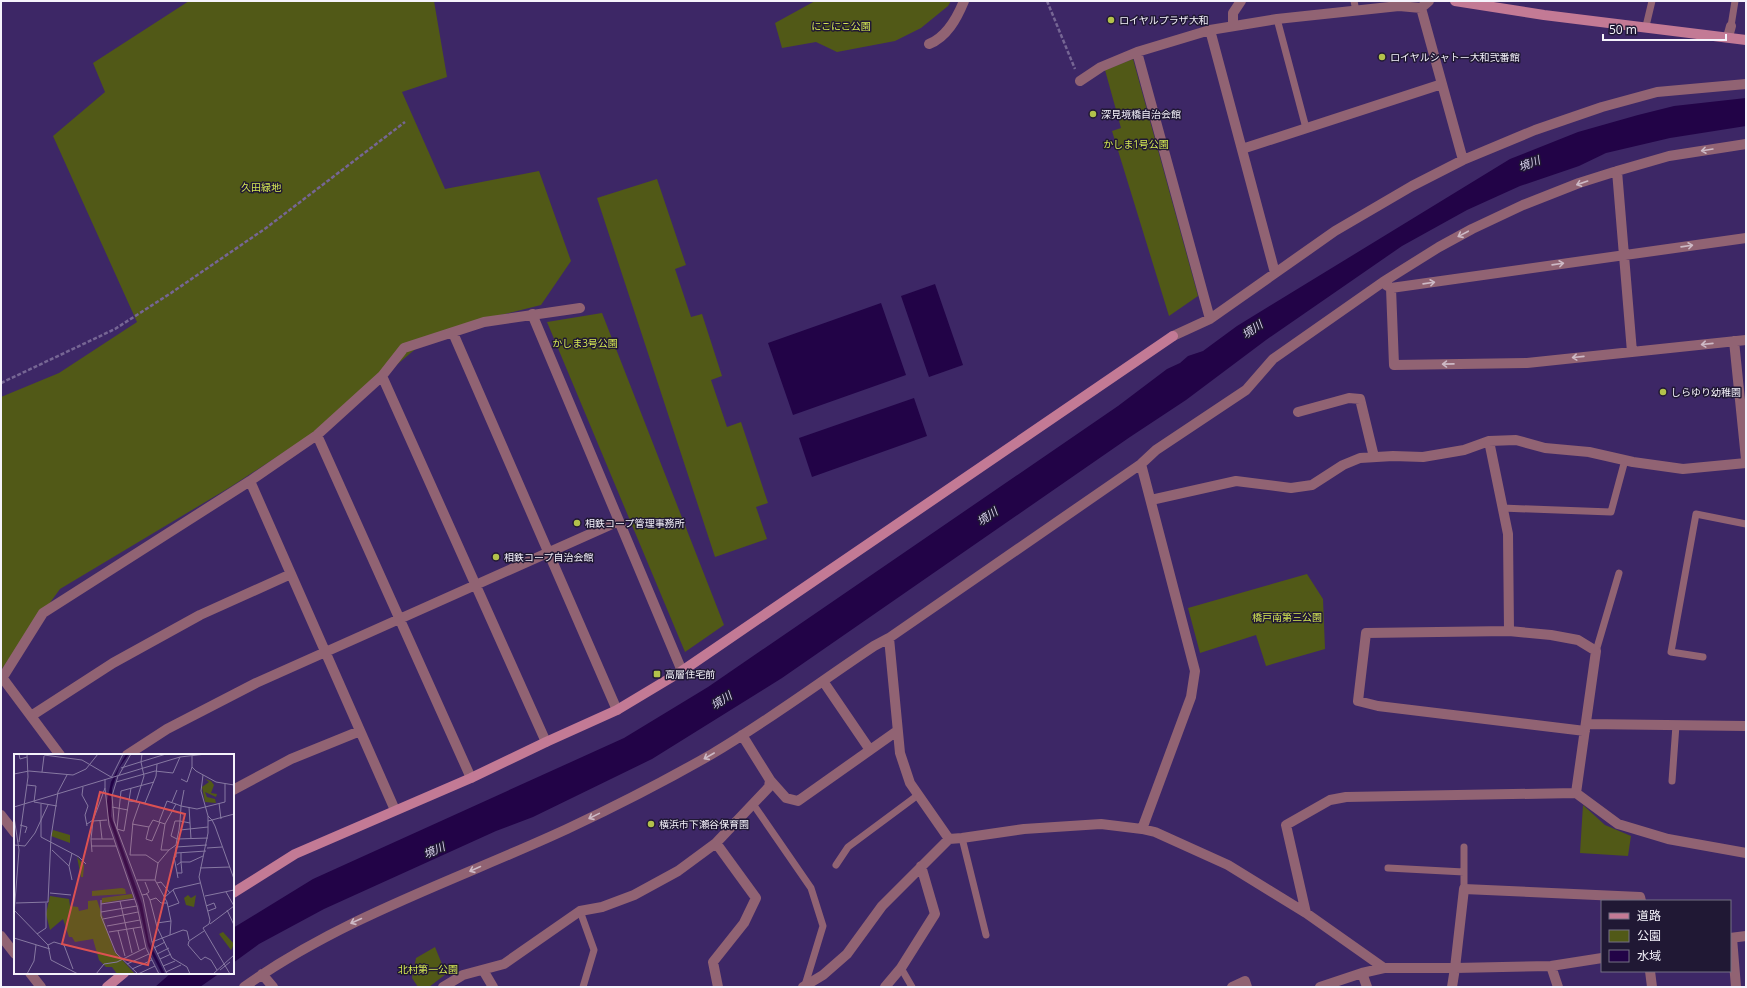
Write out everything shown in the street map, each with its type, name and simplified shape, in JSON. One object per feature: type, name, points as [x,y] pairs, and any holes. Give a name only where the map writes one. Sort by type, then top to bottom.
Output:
[{"type":"street","points":[[929,44],[937,41],[956,21],[964,1]]},
{"type":"street","points":[[1233,26],[1233,13],[1241,1]]},
{"type":"street","points":[[1080,81],[1101,66],[1137,52],[1210,30],[1355,6],[1399,6],[1421,8],[1429,1]]},
{"type":"street","points":[[1455,1],[1544,15],[1646,26],[1746,40]]},
{"type":"street","points":[[1421,8],[1463,160]]},
{"type":"street","points":[[1728,37],[1731,26]]},
{"type":"street","points":[[1210,30],[1275,273]]},
{"type":"street","points":[[1137,52],[1210,319]]},
{"type":"street","points":[[1242,149],[1442,84]]},
{"type":"street","points":[[234,892],[295,854],[472,778],[617,710],[682,671],[1173,336],[1210,319],[1335,231],[1412,186],[1463,160],[1535,130],[1602,107],[1657,92],[1746,84]]},
{"type":"street","points":[[244,987],[262,974],[346,926],[567,829],[642,793],[712,754],[874,646],[889,638],[1141,464],[1156,450],[1246,390],[1273,359],[1387,285],[1439,247],[1523,205],[1572,186],[1668,156],[1746,144]]},
{"type":"street","points":[[1617,171],[1632,352]]},
{"type":"street","points":[[1387,285],[1746,238]]},
{"type":"street","points":[[1387,285],[1394,365],[1526,363],[1746,340]]},
{"type":"street","points":[[59,754],[1,678],[43,613],[250,481],[317,436],[382,376],[404,348],[484,322],[580,308]]},
{"type":"street","points":[[532,314],[682,671]]},
{"type":"street","points":[[453,333],[617,710]]},
{"type":"street","points":[[1734,341],[1744,424],[1746,459]]},
{"type":"street","points":[[382,376],[546,742]]},
{"type":"street","points":[[1298,412],[1349,398],[1360,400],[1374,457]]},
{"type":"street","points":[[317,436],[472,778]]},
{"type":"street","points":[[1151,500],[1236,481],[1291,488],[1312,485],[1343,465],[1360,458],[1423,457],[1464,450],[1489,441],[1516,440],[1545,448],[1589,452],[1625,460],[1683,468],[1746,463]]},
{"type":"street","points":[[1489,441],[1508,534],[1509,631]]},
{"type":"street","points":[[1141,464],[1195,671],[1191,697],[1142,829]]},
{"type":"street","points":[[250,481],[395,810]]},
{"type":"street","points":[[129,754],[167,729],[256,683],[620,521]]},
{"type":"street","points":[[31,716],[113,662],[200,615],[291,574]]},
{"type":"street","points":[[1576,793],[1586,727],[1596,652],[1578,640],[1552,635],[1509,631],[1366,633],[1358,701],[1378,706],[1586,727],[1676,725],[1746,726]]},
{"type":"street","points":[[889,638],[900,753],[910,783],[949,839]]},
{"type":"street","points":[[823,681],[870,750]]},
{"type":"street","points":[[234,789],[291,759],[360,731]]},
{"type":"street","points":[[742,735],[770,780],[786,798],[798,801],[897,731]]},
{"type":"street","points":[[448,986],[463,975],[504,964],[580,911],[602,906],[634,895],[678,871],[716,843],[768,787],[770,780]]},
{"type":"street","points":[[1306,913],[1286,825],[1330,800],[1346,796],[1576,793],[1618,824],[1668,839],[1746,853]]},
{"type":"street","points":[[1,815],[14,832]]},
{"type":"street","points":[[804,986],[823,975],[847,954],[882,906],[949,839],[1024,829],[1094,825],[1142,829],[1155,832],[1228,865],[1306,913],[1384,968]]},
{"type":"street","points":[[716,843],[756,898],[744,923],[714,962],[718,987]]},
{"type":"street","points":[[885,987],[901,968],[935,914],[921,866]]},
{"type":"street","points":[[1452,987],[1464,889],[1640,897],[1641,900]]},
{"type":"street","points":[[1,936],[14,953]]},
{"type":"street","points":[[1736,987],[1731,938],[1746,936]]},
{"type":"street","points":[[1320,987],[1362,972],[1384,968],[1552,966],[1601,958]]},
{"type":"street","points":[[1552,966],[1558,987]]},
{"type":"street","points":[[483,970],[493,987]]},
{"type":"street","points":[[1362,972],[1367,987]]},
{"type":"street","points":[[1650,972],[1652,987]]},
{"type":"street","points":[[31,974],[40,987]]},
{"type":"street","points":[[107,987],[123,974]]},
{"type":"street","points":[[262,974],[273,987]]},
{"type":"street","points":[[1232,987],[1245,981],[1247,987]]},
{"type":"lane","points":[[1646,26],[1652,1]]},
{"type":"lane","points":[[1731,26],[1735,1]]},
{"type":"lane","points":[[1277,19],[1306,128]]},
{"type":"lane","points":[[1502,508],[1611,512],[1625,460]]},
{"type":"lane","points":[[1703,657],[1671,652],[1696,514],[1746,524]]},
{"type":"lane","points":[[1596,652],[1619,573]]},
{"type":"lane","points":[[1672,781],[1676,725]]},
{"type":"lane","points":[[836,865],[848,847],[918,795]]},
{"type":"lane","points":[[753,804],[811,888],[823,926],[804,986]]},
{"type":"lane","points":[[962,838],[986,935]]},
{"type":"lane","points":[[1464,847],[1464,889]]},
{"type":"lane","points":[[1388,868],[1464,872]]},
{"type":"lane","points":[[580,911],[594,950],[583,987]]},
{"type":"lane","points":[[901,968],[912,987]]},
{"type":"path","points":[[1047,1],[1080,81]]},
{"type":"path","points":[[1,383],[115,329],[171,293],[266,228],[405,122]]},
{"type":"green space","name":"久田緑地","points":[[189,1],[434,1],[447,77],[402,92],[445,189],[539,171],[571,261],[541,305],[468,323],[419,346],[324,426],[232,486],[60,589],[1,670],[1,397],[59,373],[137,322],[53,136],[105,92],[93,63]]},
{"type":"green space","name":"にこにこ公園","points":[[815,1],[951,1],[948,6],[921,28],[895,41],[837,52],[816,42],[782,48],[775,23]]},
{"type":"green space","name":"かしま1号公園","points":[[1133,59],[1198,296],[1169,316],[1112,131],[1121,128],[1105,70]]},
{"type":"green space","points":[[657,179],[686,265],[675,269],[691,317],[702,314],[722,376],[711,380],[727,427],[741,422],[768,503],[756,507],[767,539],[715,557],[597,198]]},
{"type":"green space","name":"かしま3号公園","points":[[602,313],[724,625],[685,652],[547,322]]},
{"type":"green space","name":"橋戸南第三公園","points":[[1307,574],[1323,599],[1325,649],[1266,666],[1256,635],[1200,653],[1188,608]]},
{"type":"green space","points":[[1583,805],[1605,825],[1631,836],[1628,856],[1580,853]]},
{"type":"green space","name":"北村第一公園","points":[[435,947],[446,974],[429,987],[418,987],[412,978],[416,958]]},
{"type":"water","name":"境川","points":[[1746,98],[1746,126],[1670,138],[1606,153],[1579,166],[1520,186],[1467,210],[1402,246],[1266,340],[1186,400],[1130,437],[782,678],[652,759],[533,817],[496,831],[324,909],[259,944],[234,962],[234,927],[313,879],[624,738],[708,687],[1118,406],[1167,369],[1180,363],[1188,356],[1203,351],[1237,326],[1510,159],[1578,132],[1674,106]]},
{"type":"water","points":[[935,284],[963,365],[929,377],[901,296]]},
{"type":"water","points":[[881,303],[906,375],[793,415],[768,343]]},
{"type":"water","points":[[914,398],[927,436],[812,477],[799,438]]},
{"type":"water","points":[[170,974],[219,974],[200,987],[155,987]]},
{"type":"place","name":"ロイヤルプラザ大和","points":[[1111,20]]},
{"type":"place","name":"ロイヤルシャトー大和弐番館","points":[[1382,57]]},
{"type":"place","name":"深見境橋自治会館","points":[[1093,114]]},
{"type":"place","name":"しらゆり幼稚園","points":[[1663,392]]},
{"type":"place","name":"相鉄コープ管理事務所","points":[[577,523]]},
{"type":"place","name":"相鉄コープ自治会館","points":[[496,557]]},
{"type":"place","name":"高層住宅前","points":[[657,674]]},
{"type":"place","name":"横浜市下瀬谷保育園","points":[[651,824]]}]
